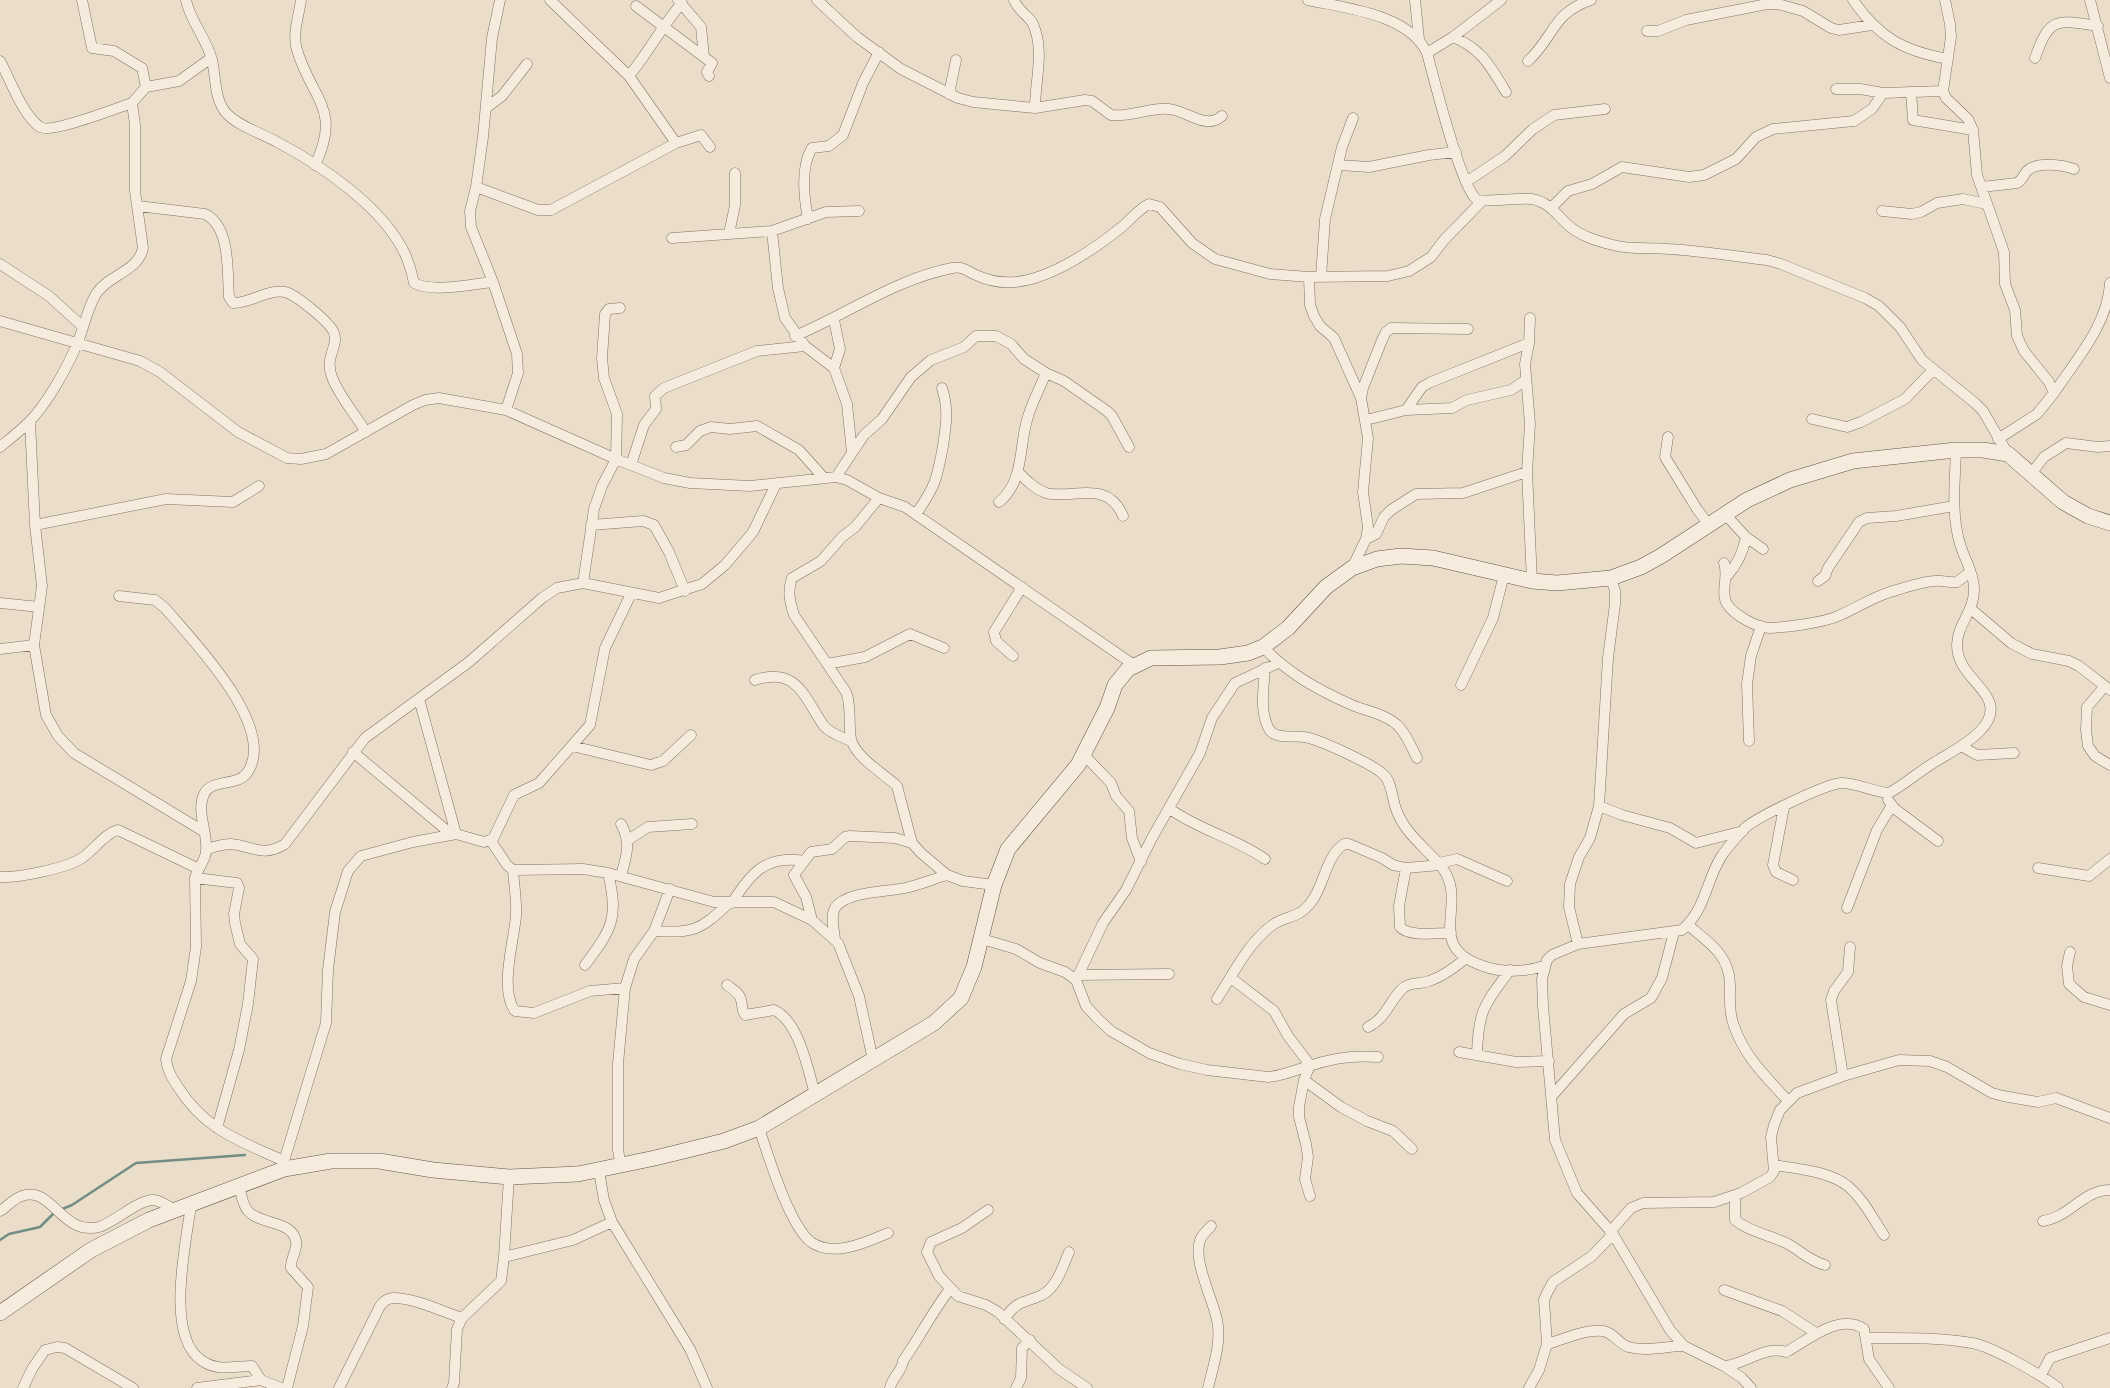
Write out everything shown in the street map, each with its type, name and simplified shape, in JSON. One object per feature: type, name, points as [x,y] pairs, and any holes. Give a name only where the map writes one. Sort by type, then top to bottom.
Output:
[{"type":"street","points":[[82,0],[92,48],[114,51],[142,68],[146,87]]},
{"type":"street","points":[[186,0],[211,58],[217,94],[227,113],[244,125],[278,142],[316,165],[372,209],[389,228],[405,253],[414,283],[422,287],[438,287],[493,282]]},
{"type":"street","points":[[301,0],[296,31],[296,48],[326,116],[328,131],[325,145],[316,165]]},
{"type":"street","points":[[500,0],[492,38],[486,108],[476,187],[470,211],[471,227],[493,282],[519,363],[518,373],[506,410]]},
{"type":"street","points":[[550,0],[630,76],[676,143]]},
{"type":"street","points":[[817,0],[857,37],[901,69],[949,94],[973,102],[1035,108],[1085,100],[1092,101],[1111,115],[1117,116],[1154,109],[1173,110],[1209,122],[1216,121],[1222,116]]},
{"type":"street","points":[[1014,0],[1021,13],[1032,23],[1039,51],[1039,78],[1035,108]]},
{"type":"street","points":[[1308,0],[1373,15],[1399,25],[1419,38]]},
{"type":"street","points":[[1415,0],[1419,38],[1427,52],[1466,182],[1477,199],[1482,201],[1534,199],[1551,208],[1568,225],[1582,235],[1614,246],[1670,249],[1767,260],[1865,298],[1890,316],[1922,360],[1976,403],[1983,411],[2008,454],[2063,502],[2076,510],[2110,522]]},
{"type":"street","points":[[1427,52],[1453,36],[1501,0]]},
{"type":"street","points":[[1528,61],[1547,42],[1556,22],[1562,15],[1591,0]]},
{"type":"street","points":[[1853,0],[1872,25],[1901,46],[1922,54],[1948,60]]},
{"type":"street","points":[[1945,0],[1950,24],[1948,60],[1943,90],[1946,98],[1968,119],[1973,130],[1977,175],[1986,204],[2000,236],[2004,252],[2004,284],[2015,310],[2017,336],[2024,351],[2049,382],[2054,393]]},
{"type":"street","points":[[2090,0],[2110,78]]},
{"type":"street","points":[[630,76],[644,58],[663,25],[680,2],[701,27],[704,57]]},
{"type":"street","points":[[1648,31],[1658,31],[1686,20],[1767,4],[1778,4],[1803,11],[1831,28],[1839,30],[1872,25]]},
{"type":"street","points":[[636,6],[712,63],[706,72],[709,76]]},
{"type":"street","points":[[2035,58],[2043,35],[2055,24],[2067,22],[2098,26]]},
{"type":"street","points":[[1453,36],[1474,47],[1480,53],[1506,92]]},
{"type":"street","points":[[808,219],[805,188],[809,154],[812,148],[829,146],[843,135],[863,83],[879,52]]},
{"type":"street","points":[[0,61],[28,112],[42,128],[47,129],[132,103],[146,87],[179,81],[211,58]]},
{"type":"street","points":[[949,94],[956,60]]},
{"type":"street","points":[[486,108],[502,96],[527,64]]},
{"type":"street","points":[[1836,89],[1860,89],[1883,93],[1943,90]]},
{"type":"street","points":[[1911,92],[1912,120],[1973,130]]},
{"type":"street","points":[[1551,208],[1568,190],[1592,184],[1622,167],[1689,177],[1704,175],[1736,159],[1756,137],[1773,129],[1854,121],[1872,109],[1883,93]]},
{"type":"street","points":[[0,447],[30,422],[50,395],[77,344],[95,296],[104,283],[136,264],[141,257],[143,248],[135,191],[135,125],[132,103]]},
{"type":"street","points":[[1466,182],[1505,156],[1533,129],[1554,114],[1605,109]]},
{"type":"street","points":[[1321,277],[1325,219],[1342,147],[1353,118]]},
{"type":"street","points":[[476,187],[533,208],[551,210],[676,143],[701,135],[710,147]]},
{"type":"street","points":[[1339,164],[1368,167],[1429,154],[1456,152]]},
{"type":"street","points":[[1982,187],[2017,183],[2021,181],[2027,172],[2035,167],[2064,166],[2074,169]]},
{"type":"street","points":[[729,234],[735,205],[735,173]]},
{"type":"street","points":[[1882,211],[1912,214],[1937,204],[1963,199],[1986,204]]},
{"type":"street","points":[[795,336],[834,320],[871,298],[952,268],[963,267],[977,275],[1004,284],[1034,278],[1063,267],[1149,204],[1160,206],[1192,243],[1215,259],[1270,274],[1321,277],[1388,276],[1409,271],[1431,257],[1444,240],[1482,201]]},
{"type":"street","points":[[138,206],[205,214],[211,217],[222,232],[229,296],[233,303],[277,292],[287,292],[329,324],[334,333],[335,343],[330,355],[329,366],[332,378],[366,432]]},
{"type":"street","points":[[672,238],[772,231],[826,212],[860,211]]},
{"type":"street","points":[[772,231],[781,305],[785,318],[795,336],[834,368],[847,404],[852,452]]},
{"type":"street","points":[[0,264],[49,296],[83,327]]},
{"type":"street","points":[[1309,277],[1310,305],[1314,316],[1320,326],[1334,338],[1361,398],[1366,420],[1368,438],[1363,492],[1368,527],[1366,539],[1352,568]]},
{"type":"street","points":[[1998,439],[2036,414],[2074,366],[2110,301],[2110,283]]},
{"type":"street","points":[[583,583],[591,525],[602,486],[616,460],[617,414],[604,378],[602,354],[606,311],[620,308]]},
{"type":"street","points":[[1530,318],[1529,342],[1525,364],[1530,424],[1527,472],[1532,581]]},
{"type":"street","points":[[834,320],[840,349],[834,368]]},
{"type":"street","points":[[0,321],[140,361],[160,372],[238,432],[287,458],[311,458],[326,454],[426,400],[439,398],[506,410],[616,460],[664,478],[690,483],[750,486],[836,477],[847,480],[879,498],[905,507],[916,514],[1134,665]]},
{"type":"street","points":[[1361,398],[1365,381],[1382,340],[1391,328],[1468,329]]},
{"type":"street","points":[[836,477],[864,435],[882,419],[916,372],[930,360],[964,347],[976,336],[996,336],[1011,344],[1024,359],[1046,373],[1064,381],[1107,411],[1112,416],[1129,447]]},
{"type":"street","points":[[1406,410],[1422,387],[1431,382],[1529,342]]},
{"type":"street","points":[[631,465],[644,425],[656,408],[655,396],[664,388],[757,352],[805,346]]},
{"type":"street","points":[[1812,420],[1847,427],[1873,417],[1904,399],[1933,370]]},
{"type":"street","points":[[999,502],[1008,492],[1018,472],[1027,420],[1046,373]]},
{"type":"street","points":[[1366,420],[1406,410],[1452,408],[1467,400],[1510,390],[1526,380]]},
{"type":"street","points":[[916,514],[934,485],[940,470],[948,414],[942,388]]},
{"type":"street","points":[[30,422],[35,525],[42,586],[34,645],[46,715],[58,736],[74,753],[203,831]]},
{"type":"street","points":[[676,447],[686,445],[700,431],[711,427],[730,429],[757,426],[799,450],[824,478]]},
{"type":"street","points":[[1668,437],[1665,456],[1697,509],[1709,524]]},
{"type":"street","points":[[2031,474],[2044,457],[2066,443],[2098,448],[2110,446]]},
{"type":"street","points":[[0,1313],[91,1250],[175,1210],[284,1165],[379,1161],[433,1170],[508,1177],[578,1174],[599,1171],[724,1141],[759,1128],[934,1024],[961,998],[974,966],[994,885],[1008,849],[1023,829],[1065,783],[1084,756],[1107,708],[1115,685],[1128,669],[1151,658],[1220,658],[1248,654],[1262,647],[1288,628],[1326,587],[1352,568],[1377,560],[1401,556],[1432,558],[1532,581],[1557,583],[1611,578],[1641,567],[1747,500],[1790,480],[1853,461],[1956,450],[1983,450],[2008,454]]},
{"type":"street","points":[[1751,1388],[1742,1378],[1724,1366],[1684,1346],[1670,1330],[1611,1233],[1577,1193],[1555,1140],[1550,1061],[1543,1006],[1544,966],[1552,955],[1578,944],[1682,930],[1693,920],[1701,906],[1720,858],[1743,831],[1763,817],[1831,785],[1840,783],[1889,793],[1940,759],[1963,747],[1985,726],[1990,712],[1990,703],[1969,676],[1958,654],[1957,643],[1961,628],[1971,609],[1974,585],[1960,544],[1954,506],[1956,450]]},
{"type":"street","points":[[1018,472],[1039,490],[1049,494],[1071,492],[1101,495],[1113,503],[1123,516]]},
{"type":"street","points":[[1366,539],[1376,534],[1384,516],[1416,494],[1463,493],[1527,472]]},
{"type":"street","points":[[207,850],[225,844],[257,852],[268,851],[285,844],[353,752],[380,726],[469,662],[542,598],[557,588],[583,583],[659,598],[702,584],[715,574],[754,532],[776,484]]},
{"type":"street","points":[[35,525],[166,499],[233,502],[259,486]]},
{"type":"street","points":[[851,741],[848,698],[794,615],[788,592],[797,574],[821,561],[842,536],[855,527],[879,498]]},
{"type":"street","points":[[1818,581],[1825,576],[1828,568],[1859,522],[1877,516],[1896,516],[1954,506]]},
{"type":"street","points":[[1725,514],[1746,537],[1763,549]]},
{"type":"street","points":[[591,525],[642,521],[654,525],[669,552],[684,591]]},
{"type":"street","points":[[1726,576],[1744,549],[1746,537]]},
{"type":"street","points":[[1724,563],[1727,604],[1739,615],[1761,626],[1770,628],[1832,618],[1887,593],[1935,581],[1957,582],[1970,572]]},
{"type":"street","points":[[1461,685],[1492,618],[1504,575]]},
{"type":"street","points":[[1578,944],[1569,907],[1570,884],[1579,857],[1590,838],[1599,806],[1608,658],[1615,604],[1615,591],[1611,578]]},
{"type":"street","points":[[1013,656],[996,641],[994,632],[1022,588]]},
{"type":"street","points":[[491,841],[514,796],[539,783],[590,725],[606,648],[632,594]]},
{"type":"street","points":[[119,596],[155,600],[165,608],[230,688],[252,733],[253,762],[247,774],[240,779],[208,788],[204,795],[203,831],[207,850],[196,873],[196,947],[191,981],[166,1059],[167,1066],[194,1109],[217,1128],[284,1165]]},
{"type":"street","points":[[0,603],[39,607]]},
{"type":"street","points":[[1971,609],[2011,643],[2032,654],[2068,661],[2079,666],[2108,688],[2088,707],[2086,730],[2088,746],[2095,756],[2110,766]]},
{"type":"street","points":[[1749,741],[1747,684],[1751,656],[1761,626]]},
{"type":"street","points":[[827,664],[865,657],[910,634],[944,648]]},
{"type":"street","points":[[0,650],[34,645]]},
{"type":"street","points":[[1262,647],[1278,663],[1311,686],[1392,721],[1400,727],[1417,758]]},
{"type":"street","points":[[1278,663],[1243,678],[1230,690],[1212,718],[1200,752],[1170,809],[1152,838],[1126,890],[1103,923],[1077,978],[1086,1006],[1111,1031],[1150,1053],[1180,1064],[1268,1077],[1282,1076],[1310,1065],[1342,1057],[1378,1056]]},
{"type":"street","points":[[1265,668],[1264,717],[1269,730],[1277,735],[1313,739],[1370,765],[1388,780],[1401,822],[1407,832],[1440,864],[1450,883],[1452,895],[1451,933],[1454,948],[1465,959],[1485,967],[1530,970],[1544,966]]},
{"type":"street","points":[[755,680],[770,675],[779,675],[803,693],[825,727],[835,735],[851,741],[880,774],[897,786],[912,843]]},
{"type":"street","points":[[419,699],[453,834]]},
{"type":"street","points":[[572,746],[651,766],[663,761],[691,735]]},
{"type":"street","points":[[1963,747],[1977,755],[2014,753]]},
{"type":"street","points":[[353,752],[453,834],[484,842],[491,841]]},
{"type":"street","points":[[1084,756],[1110,783],[1116,796],[1130,811],[1132,838],[1141,862]]},
{"type":"street","points":[[1883,793],[1892,805],[1938,841]]},
{"type":"street","points":[[1847,908],[1878,830],[1892,805]]},
{"type":"street","points":[[1599,806],[1622,815],[1670,828],[1696,844],[1743,831]]},
{"type":"street","points":[[1784,807],[1773,866],[1776,872],[1793,880]]},
{"type":"street","points":[[1170,809],[1188,822],[1248,848],[1265,859]]},
{"type":"street","points":[[621,824],[628,840],[628,856],[621,876]]},
{"type":"street","points":[[628,840],[648,827],[692,824]]},
{"type":"street","points":[[0,876],[66,867],[93,850],[112,831],[118,830],[196,873],[237,883],[235,923],[240,944],[253,959],[248,1004],[239,1050],[217,1128]]},
{"type":"street","points":[[284,1165],[326,1023],[328,970],[335,912],[348,871],[362,856],[453,834]]},
{"type":"street","points":[[812,920],[806,898],[794,875],[811,852],[836,847],[845,837],[895,838],[912,843],[947,875],[963,881],[994,885]]},
{"type":"street","points":[[491,841],[513,870],[516,916],[509,956],[509,999],[515,1011],[534,1013],[590,991],[625,988]]},
{"type":"street","points":[[1216,999],[1231,978],[1248,947],[1273,924],[1303,912],[1314,898],[1340,847],[1349,844],[1382,858],[1393,865],[1406,868],[1440,864],[1457,859],[1507,881]]},
{"type":"street","points":[[654,931],[684,932],[706,924],[730,904],[742,885],[760,869],[780,859],[804,861]]},
{"type":"street","points":[[2038,868],[2089,876],[2110,859]]},
{"type":"street","points":[[1406,868],[1399,906],[1400,927],[1402,930],[1416,933],[1451,933]]},
{"type":"street","points":[[513,870],[583,869],[621,876],[714,902],[730,904],[774,902],[812,920],[835,939]]},
{"type":"street","points":[[585,965],[599,945],[614,916],[614,902],[608,873]]},
{"type":"street","points":[[873,1060],[859,996],[835,939],[832,918],[835,909],[844,900],[869,893],[908,887],[947,875]]},
{"type":"street","points":[[621,1166],[618,1150],[618,1064],[625,988],[634,959],[654,931],[670,889]]},
{"type":"street","points":[[1688,925],[1724,958],[1729,970],[1730,1015],[1741,1044],[1746,1054],[1787,1100]]},
{"type":"street","points":[[1552,1096],[1624,1014],[1651,998],[1662,978],[1674,932]]},
{"type":"street","points":[[982,939],[1016,949],[1040,963],[1077,978],[1169,974]]},
{"type":"street","points":[[1843,1076],[1832,1000],[1834,991],[1848,972],[1850,947]]},
{"type":"street","points":[[2070,952],[2067,966],[2069,984],[2084,997],[2110,1006]]},
{"type":"street","points":[[1368,1027],[1380,1022],[1401,990],[1412,983],[1431,981],[1447,973],[1465,959]]},
{"type":"street","points":[[1477,1055],[1480,1017],[1486,1003],[1510,970]]},
{"type":"street","points":[[1231,978],[1274,1011],[1288,1036],[1310,1065]]},
{"type":"street","points":[[727,985],[742,1000],[742,1011],[745,1015],[774,1010],[787,1019],[800,1045],[815,1094]]},
{"type":"street","points":[[1459,1052],[1516,1062],[1550,1061]]},
{"type":"street","points":[[1529,1388],[1539,1370],[1547,1344],[1544,1300],[1553,1282],[1592,1256],[1632,1208],[1643,1203],[1714,1202],[1735,1196],[1770,1177],[1774,1165],[1771,1137],[1780,1110],[1787,1100],[1797,1092],[1899,1060],[1930,1061],[1947,1067],[1992,1093],[2038,1102],[2056,1098],[2110,1118]]},
{"type":"street","points":[[1310,1065],[1304,1080],[1299,1117],[1308,1157],[1305,1179],[1310,1196]]},
{"type":"street","points":[[1304,1080],[1341,1107],[1367,1121],[1392,1131],[1412,1149]]},
{"type":"street","points":[[759,1128],[783,1196],[799,1226],[811,1242],[840,1249],[854,1246],[888,1233]]},
{"type":"street","points":[[1774,1165],[1826,1176],[1849,1187],[1884,1235]]},
{"type":"street","points":[[599,1171],[604,1200],[612,1222],[690,1349],[707,1388]]},
{"type":"street","points":[[452,1388],[454,1383],[457,1329],[462,1318],[501,1281],[508,1177]]},
{"type":"street","points":[[239,1185],[249,1212],[257,1218],[281,1225],[294,1236],[297,1244],[291,1268],[308,1287],[303,1326],[287,1388]]},
{"type":"street","points":[[2043,1221],[2060,1216],[2089,1193],[2110,1190]]},
{"type":"street","points":[[0,1211],[21,1196],[33,1194],[43,1196],[58,1214],[78,1226],[97,1227],[111,1222],[145,1202],[153,1200],[175,1210]]},
{"type":"street","points":[[1735,1196],[1735,1220],[1744,1227],[1787,1243],[1806,1257],[1825,1265]]},
{"type":"street","points":[[191,1205],[180,1307],[182,1327],[188,1345],[200,1360],[222,1369],[252,1366],[261,1380]]},
{"type":"street","points":[[988,1210],[962,1228],[931,1242],[927,1247],[927,1252],[939,1276],[958,1296],[986,1305],[998,1312],[1004,1320],[1030,1340],[1059,1369],[1087,1388]]},
{"type":"street","points":[[504,1257],[573,1240],[612,1222]]},
{"type":"street","points":[[1208,1388],[1218,1336],[1217,1320],[1210,1302],[1199,1252],[1200,1238],[1210,1226]]},
{"type":"street","points":[[1004,1320],[1020,1302],[1044,1294],[1056,1280],[1069,1252]]},
{"type":"street","points":[[890,1388],[891,1382],[903,1367],[903,1362],[934,1310],[950,1289]]},
{"type":"street","points":[[1724,1290],[1782,1311],[1816,1333]]},
{"type":"street","points":[[339,1388],[377,1312],[387,1299],[393,1298],[423,1305],[462,1318]]},
{"type":"street","points":[[1724,1366],[1772,1349],[1786,1352],[1816,1333],[1841,1325],[1855,1324],[1864,1329],[1869,1359],[1889,1388]]},
{"type":"street","points":[[1547,1344],[1573,1334],[1597,1331],[1611,1333],[1629,1347],[1640,1349],[1684,1346]]},
{"type":"street","points":[[1867,1338],[1936,1339],[1975,1343],[2042,1375],[2058,1388]]},
{"type":"street","points":[[2042,1375],[2050,1358],[2110,1338]]},
{"type":"street","points":[[1016,1388],[1021,1378],[1022,1348],[1030,1340]]},
{"type":"street","points":[[23,1388],[32,1369],[45,1350],[57,1347],[65,1348],[133,1388]]},
{"type":"street","points":[[1742,1378],[1751,1358]]},
{"type":"street","points":[[197,1388],[261,1380],[281,1388]]},
{"type":"waterway","points":[[60,1210],[72,1205],[136,1163],[245,1155]]},
{"type":"waterway","points":[[0,1240],[9,1234],[40,1227],[55,1212]]}]
